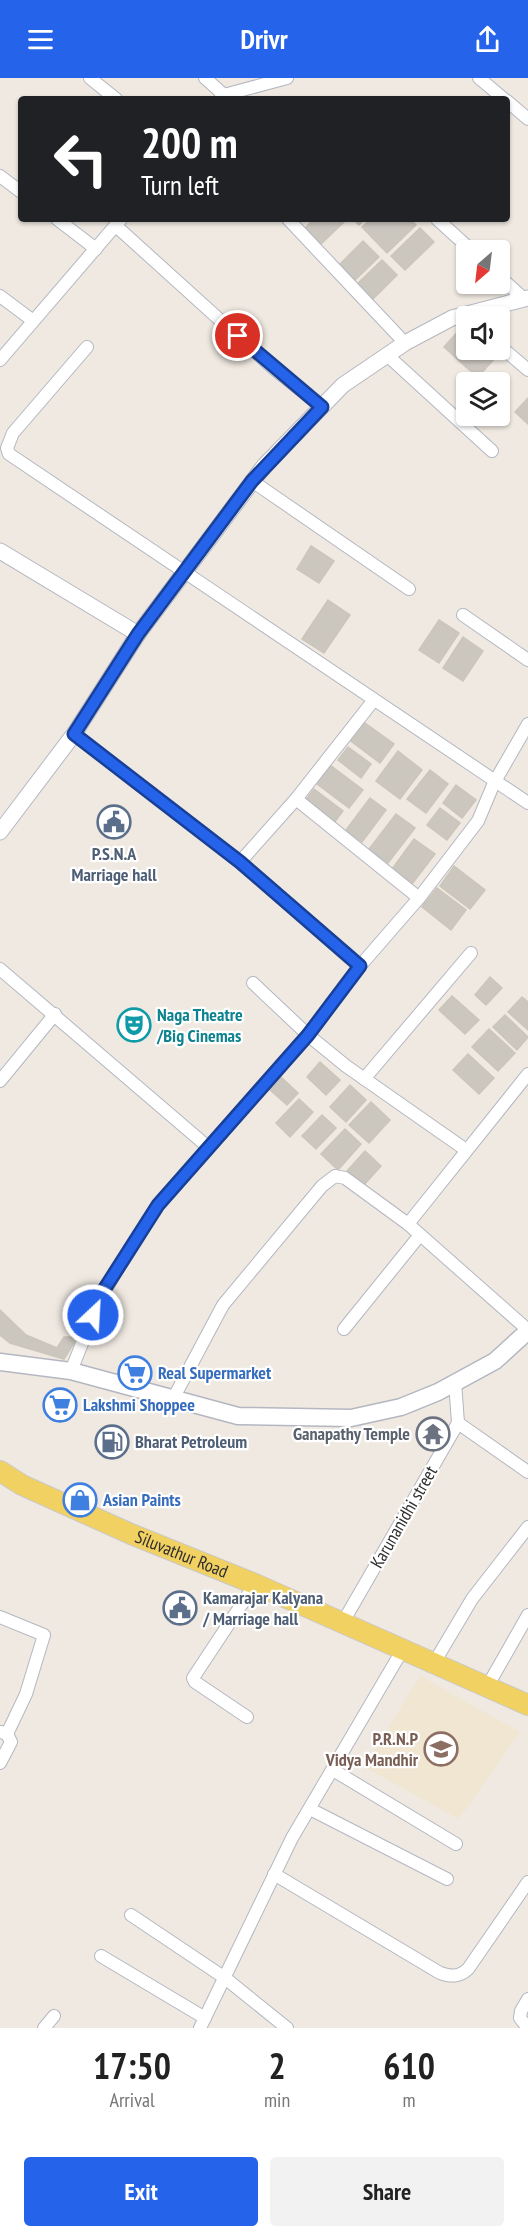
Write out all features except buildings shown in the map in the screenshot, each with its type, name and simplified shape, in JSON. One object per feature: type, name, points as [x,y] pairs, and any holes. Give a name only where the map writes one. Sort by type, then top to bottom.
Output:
[{"type":"main road","points":[[0,1362],[71,1371],[238,1416],[351,1418],[401,1407],[455,1382],[495,1360],[528,1330]]},
{"type":"main road","name":"Siluvathur Road","points":[[0,1471],[22,1485],[109,1524],[343,1622],[528,1705]]},
{"type":"street","points":[[90,78],[112,96]]},
{"type":"street","points":[[205,78],[221,96]]},
{"type":"street","points":[[225,96],[287,78]]},
{"type":"street","points":[[479,78],[501,96]]},
{"type":"street","points":[[510,103],[528,119]]},
{"type":"street","points":[[0,176],[18,190]]},
{"type":"street","points":[[61,222],[96,249]]},
{"type":"street","points":[[0,360],[118,222],[273,368],[322,407]]},
{"type":"street","points":[[291,222],[405,343]]},
{"type":"street","points":[[440,222],[460,240]]},
{"type":"street","points":[[510,285],[526,298]]},
{"type":"street","points":[[0,296],[32,320]]},
{"type":"street","points":[[499,306],[526,298]]},
{"type":"street","points":[[0,832],[74,734],[138,634],[252,481],[343,385],[405,343],[456,317]]},
{"type":"street","points":[[87,347],[13,433],[7,448],[9,454],[528,804]]},
{"type":"street","points":[[510,355],[528,370]]},
{"type":"street","points":[[387,356],[492,451]]},
{"type":"street","points":[[252,481],[409,589]]},
{"type":"street","points":[[0,551],[138,634]]},
{"type":"street","points":[[463,615],[528,660]]},
{"type":"street","points":[[240,862],[296,799],[373,701]]},
{"type":"street","points":[[71,1371],[100,1296],[158,1205],[308,1035],[360,966],[419,898],[478,821],[494,783],[528,724]]},
{"type":"street","points":[[74,734],[240,862],[360,966]]},
{"type":"street","points":[[296,799],[419,898]]},
{"type":"street","points":[[364,1078],[471,952]]},
{"type":"street","points":[[0,969],[208,1147]]},
{"type":"street","points":[[253,983],[308,1035],[364,1078],[466,1150]]},
{"type":"street","points":[[0,1081],[55,1014]]},
{"type":"street","points":[[408,1224],[528,1074]]},
{"type":"street","points":[[173,1399],[223,1305],[322,1186],[335,1176],[345,1178],[408,1224],[528,1330]]},
{"type":"street","points":[[344,1329],[420,1235]]},
{"type":"street","points":[[455,1382],[458,1423],[528,1472]]},
{"type":"street","name":"Karunanidhi street","points":[[343,1622],[458,1423]]},
{"type":"street","points":[[434,1663],[472,1599],[528,1527]]},
{"type":"street","points":[[247,1717],[195,1682],[193,1678],[255,1584]]},
{"type":"street","points":[[487,1687],[528,1615]]},
{"type":"street","points":[[0,1617],[44,1635],[26,1695],[3,1732],[10,1742],[0,1763]]},
{"type":"street","points":[[101,1956],[202,2023],[274,1874],[403,1649]]},
{"type":"street","points":[[333,1770],[456,1844]]},
{"type":"street","points":[[310,1809],[447,1879]]},
{"type":"street","points":[[274,1874],[440,1973],[451,1977],[461,1975],[468,1969],[528,1882]]},
{"type":"street","points":[[131,1915],[225,1978],[287,2028]]},
{"type":"street","points":[[528,1999],[520,2018],[528,2028]]},
{"type":"street","points":[[44,2028],[54,2016]]},
{"type":"shaded area","name":"P.R.N.P Vidya Mandhir","points":[[420,1676],[520,1732],[459,1819],[364,1767]]},
{"type":"place","name":"P.S.N.A Marriage hall","points":[[114,822]]},
{"type":"place","name":"Naga Theatre /Big Cinemas","points":[[134,1025]]},
{"type":"place","name":"Real Supermarket","points":[[135,1373]]},
{"type":"place","name":"Lakshmi Shoppee","points":[[60,1405]]},
{"type":"place","name":"Ganapathy Temple","points":[[433,1434]]},
{"type":"place","name":"Bharat Petroleum","points":[[112,1442]]},
{"type":"place","name":"Asian Paints","points":[[80,1500]]},
{"type":"place","name":"Kamarajar Kalyana / Marriage hall","points":[[180,1608]]},
{"type":"place","name":"P.R.N.P Vidya Mandhir","points":[[441,1749]]},
{"type":"route","points":[[93,1315],[100,1296],[158,1205],[308,1035],[360,966],[240,862],[74,734],[138,634],[252,481],[322,407],[273,368],[238,336]]}]
